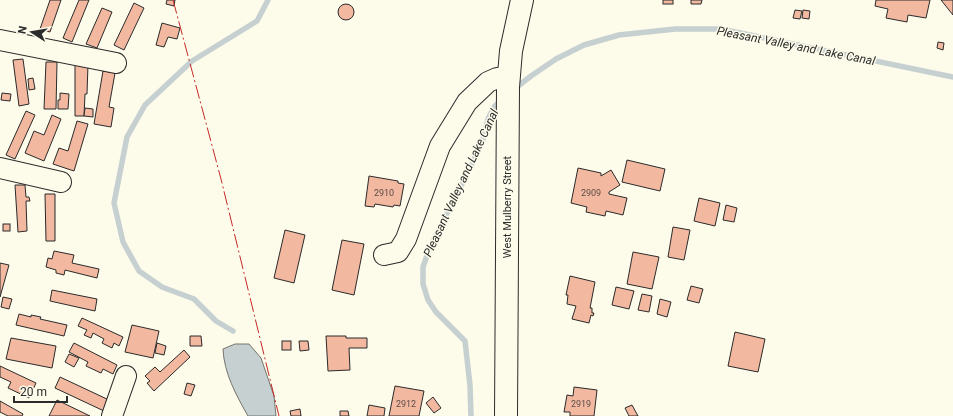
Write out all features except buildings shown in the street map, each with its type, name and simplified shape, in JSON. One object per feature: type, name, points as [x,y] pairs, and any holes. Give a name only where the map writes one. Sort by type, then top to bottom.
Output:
[{"type":"main road","name":"West Mulberry Street","points":[[506,416],[508,81],[513,37],[522,0]]},
{"type":"lane","points":[[0,40],[116,63]]},
{"type":"lane","points":[[384,255],[398,252],[406,239],[440,146],[467,102],[488,82],[497,78],[508,81]]},
{"type":"lane","points":[[0,168],[61,182]]},
{"type":"lane","points":[[112,416],[126,376]]},
{"type":"shaded area","points":[[235,344],[249,344],[261,358],[274,396],[276,416],[248,416],[231,384],[224,358],[223,349]]},
{"type":"waterway","points":[[233,331],[216,321],[194,299],[162,287],[139,271],[123,242],[114,203],[127,137],[145,105],[192,61],[257,21],[268,0]]},
{"type":"waterway","name":"Pleasant Valley and Lake Canal","points":[[513,90],[556,59],[584,45],[619,35],[675,29],[721,29],[953,77]]},
{"type":"waterway","name":"Pleasant Valley and Lake Canal","points":[[471,416],[470,385],[465,341],[436,312],[428,300],[423,284],[423,267],[430,247],[483,139],[488,119],[494,107],[502,99]]},
{"type":"power","points":[[173,0],[221,179],[279,416]]}]
